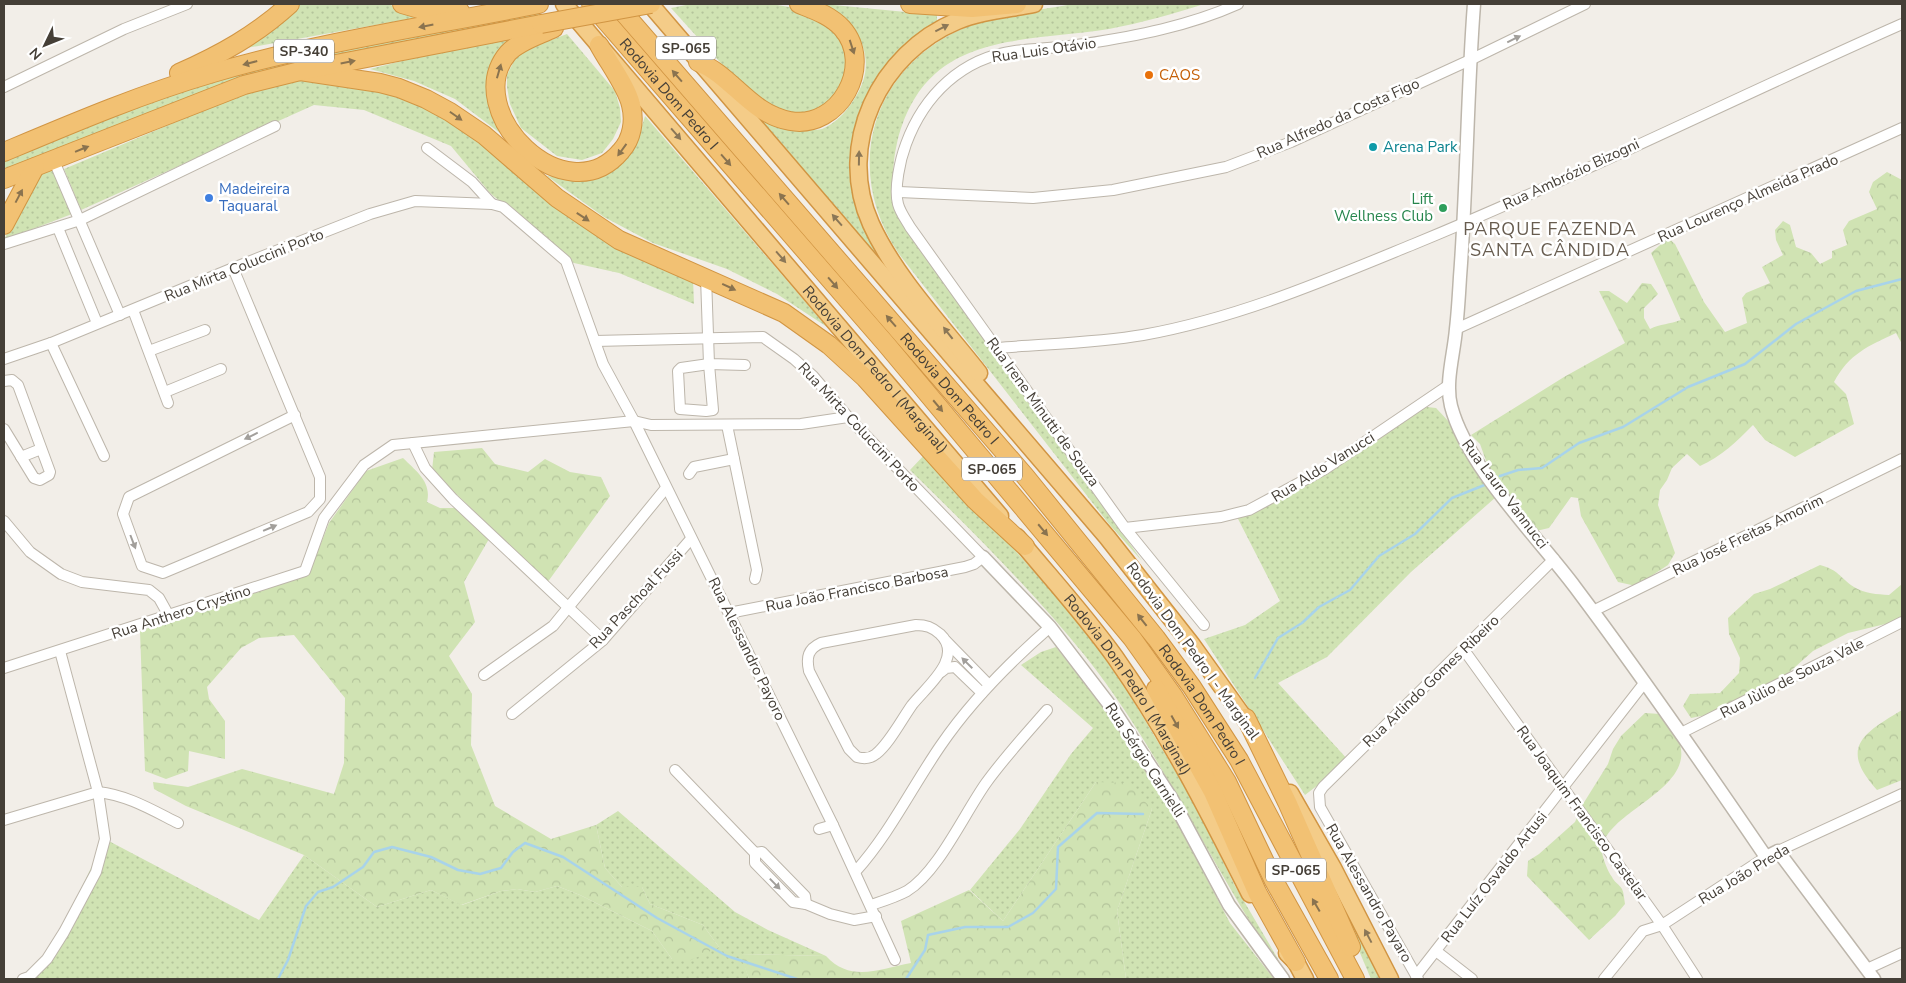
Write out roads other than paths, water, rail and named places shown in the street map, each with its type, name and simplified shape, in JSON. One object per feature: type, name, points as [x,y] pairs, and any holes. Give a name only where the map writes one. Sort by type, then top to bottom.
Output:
[{"type":"highway","points":[[89,116],[222,54],[256,33],[290,4]]},
{"type":"highway","points":[[402,4],[426,11],[441,12],[532,5]]},
{"type":"highway","name":"Rodovia Dom Pedro I","points":[[591,4],[886,344],[1106,605],[1174,696],[1227,782],[1274,879],[1329,979]]},
{"type":"highway","name":"Rodovia Dom Pedro I","points":[[616,4],[1025,476],[1156,638],[1209,712],[1239,760],[1355,979]]},
{"type":"highway","points":[[599,45],[631,103],[633,119],[631,134],[625,146],[614,160],[602,168],[589,173],[560,170],[535,156],[511,131],[497,103],[495,88],[503,60],[510,51],[568,11],[651,4]]},
{"type":"highway","name":"SP-065","points":[[651,4],[698,62],[1107,537]]},
{"type":"highway","points":[[698,62],[710,67],[745,98],[776,117],[800,122],[819,118],[836,106],[846,95],[856,66],[854,52],[850,40],[831,18],[799,4]]},
{"type":"highway","points":[[910,4],[972,8],[1017,4]]},
{"type":"highway","points":[[1034,4],[958,20],[937,30],[914,47],[897,65],[882,82],[861,131],[858,157],[861,195],[870,223],[900,272],[985,381],[1057,468],[1107,537]]},
{"type":"highway","name":"SP-340","points":[[4,152],[89,116],[176,84],[278,56],[532,5]]},
{"type":"highway","name":"SP-340","points":[[4,179],[54,161],[212,96],[300,71],[542,24],[568,11]]},
{"type":"highway","name":"Rodovia Dom Pedro I (Marginal)","points":[[568,11],[948,453],[1071,600],[1116,659],[1194,785],[1253,901],[1283,948],[1296,962],[1304,979]]},
{"type":"highway","points":[[300,71],[380,83],[399,88],[426,99],[450,112],[484,135],[580,216],[627,243],[784,313],[829,345],[865,378],[975,500],[1024,546]]},
{"type":"highway","points":[[4,225],[35,167]]},
{"type":"highway","name":"Rodovia Dom Pedro I - Marginal","points":[[1107,537],[1157,598],[1246,718],[1333,868],[1390,979]]},
{"type":"highway","points":[[1106,605],[1160,696],[1212,792],[1257,892],[1296,962]]},
{"type":"highway","points":[[1246,718],[1287,802],[1365,979]]},
{"type":"street","points":[[4,86],[124,30],[187,4]]},
{"type":"street","name":"Rua Luis Otávio","points":[[898,192],[897,182],[902,155],[912,129],[929,100],[942,85],[976,61],[1014,51],[1082,45],[1165,30],[1238,4]]},
{"type":"street","name":"Rua Lauro Vannucci","points":[[1474,4],[1464,223],[1456,329],[1449,384],[1451,403],[1460,433],[1504,497],[1554,559],[1645,682],[1766,857]]},
{"type":"street","name":"Rua Alfredo da Costa Figo","points":[[898,192],[1033,198],[1114,190],[1226,167],[1291,142],[1470,60],[1585,4]]},
{"type":"street","name":"Rua Ambrózio Bizogni","points":[[997,348],[1142,336],[1212,319],[1285,297],[1464,223],[1768,83],[1902,24]]},
{"type":"street","points":[[4,244],[80,220],[275,126]]},
{"type":"street","name":"Rua Lourenço Almeida Prado","points":[[1456,329],[1902,128]]},
{"type":"street","points":[[427,148],[472,182],[492,204]]},
{"type":"street","points":[[54,161],[120,315]]},
{"type":"street","name":"Rua Irene Minutti de Souza","points":[[898,192],[898,205],[910,227],[1125,528],[1204,625]]},
{"type":"street","name":"Rua Mirta Coluccini Porto","points":[[4,360],[51,343],[370,214],[415,201],[492,204]]},
{"type":"street","name":"Rua Alessandro Payoro","points":[[492,204],[508,210],[564,258],[603,364],[634,422],[690,540],[729,613],[856,872],[894,960]]},
{"type":"street","points":[[58,228],[97,323]]},
{"type":"street","points":[[233,268],[295,415],[320,477],[320,499],[308,512],[163,573],[142,566],[123,514],[129,497],[295,415]]},
{"type":"street","points":[[706,277],[710,339],[709,364],[713,410],[706,412],[680,409],[678,371],[681,368],[709,364],[745,365]]},
{"type":"street","points":[[133,310],[168,403]]},
{"type":"street","points":[[149,351],[205,330]]},
{"type":"street","name":"Rua Mirta Coluccini Porto","points":[[595,341],[764,337],[794,359],[983,557]]},
{"type":"street","points":[[51,343],[104,456]]},
{"type":"street","points":[[165,392],[221,369]]},
{"type":"street","points":[[4,381],[12,380],[18,385],[50,472],[46,478],[40,480],[34,478],[4,429]]},
{"type":"street","name":"Rua Aldo Vanucci","points":[[1125,528],[1221,516],[1249,510],[1325,469],[1449,384]]},
{"type":"street","points":[[603,640],[453,499],[425,468],[412,443],[634,422],[651,425],[801,424],[848,417]]},
{"type":"street","points":[[728,425],[757,570],[755,579]]},
{"type":"street","name":"Rua Anthero Crystino","points":[[4,668],[60,652],[304,571],[324,518],[364,465],[393,445],[412,443]]},
{"type":"street","points":[[21,457],[41,449]]},
{"type":"street","points":[[689,474],[694,467],[734,459]]},
{"type":"street","name":"Rua José Freitas Amorim","points":[[1593,612],[1902,459]]},
{"type":"street","points":[[484,676],[553,626],[666,488]]},
{"type":"street","points":[[4,521],[30,552],[61,574],[82,582],[149,590],[159,598],[169,616]]},
{"type":"street","name":"Rua Paschoal Fussi","points":[[512,714],[603,640],[690,540]]},
{"type":"street","name":"Rua João Francisco Barbosa","points":[[729,613],[966,568],[983,557]]},
{"type":"street","name":"Rua Sérgio Carnielli","points":[[983,557],[1050,628],[1115,712],[1172,800],[1229,905],[1283,979]]},
{"type":"street","name":"Rua Arlindo Gomes Ribeiro","points":[[1320,807],[1319,793],[1323,787],[1464,650],[1554,559]]},
{"type":"street","name":"Rua Jùlio de Souza Vale","points":[[1681,733],[1902,622]]},
{"type":"street","points":[[916,625],[926,625],[934,629],[946,640],[986,689],[955,667],[946,668],[940,672],[913,703],[874,756],[857,757],[850,749],[809,671],[808,657],[810,651],[822,643],[916,625]]},
{"type":"street","points":[[856,872],[884,837],[942,744],[986,689],[1050,628]]},
{"type":"street","points":[[940,672],[948,654],[946,640]]},
{"type":"street","name":"Rua Joaquim Francisco Castelar","points":[[1464,650],[1662,925],[1697,979]]},
{"type":"street","points":[[24,979],[29,977],[47,959],[64,932],[96,872],[105,839],[98,792],[60,652]]},
{"type":"street","name":"Rua Luíz Osvaldo Artusi","points":[[1417,977],[1645,682]]},
{"type":"street","points":[[871,905],[907,891],[923,877],[940,856],[969,807],[991,776],[1047,710]]},
{"type":"street","points":[[675,770],[755,853],[762,852],[805,896],[806,904],[830,914],[854,920],[876,916]]},
{"type":"street","points":[[4,820],[98,792],[113,793],[178,823]]},
{"type":"street","name":"Rua João Preda","points":[[1604,979],[1643,931],[1662,925],[1766,857],[1902,794]]},
{"type":"street","name":"Rua Alessandro Payaro","points":[[1320,807],[1417,977]]},
{"type":"street","points":[[819,829],[833,825]]},
{"type":"street","points":[[1778,851],[1870,974],[1902,952]]},
{"type":"street","points":[[1436,951],[1472,979]]},
{"type":"waterway","points":[[1500,476],[1518,470],[1542,468],[1579,443],[1623,427],[1688,387],[1745,364],[1796,324],[1856,291],[1902,279]]},
{"type":"waterway","points":[[1255,678],[1278,638],[1302,623],[1319,607],[1350,590],[1379,556],[1415,534],[1452,498],[1487,484]]},
{"type":"waterway","points":[[906,979],[925,950],[928,935],[965,927],[1008,927],[1033,913],[1056,889],[1058,847],[1097,813],[1143,814]]},
{"type":"waterway","points":[[278,979],[288,960],[306,906],[318,892],[333,887],[363,867],[374,852],[392,847],[431,857],[458,870],[480,874],[501,868],[513,852],[525,843],[563,857],[657,918],[727,956],[797,979]]},
{"type":"place","name":"CAOS","points":[[1149,75]]},
{"type":"place","name":"Arena Park","points":[[1373,147]]},
{"type":"place","name":"Madeireira Taquaral","points":[[209,198]]},
{"type":"place","name":"Lift Wellness Club","points":[[1443,208]]},
{"type":"district","name":"PARQUE FAZENDA SANTA CÂNDIDA","points":[[1550,239]]}]
